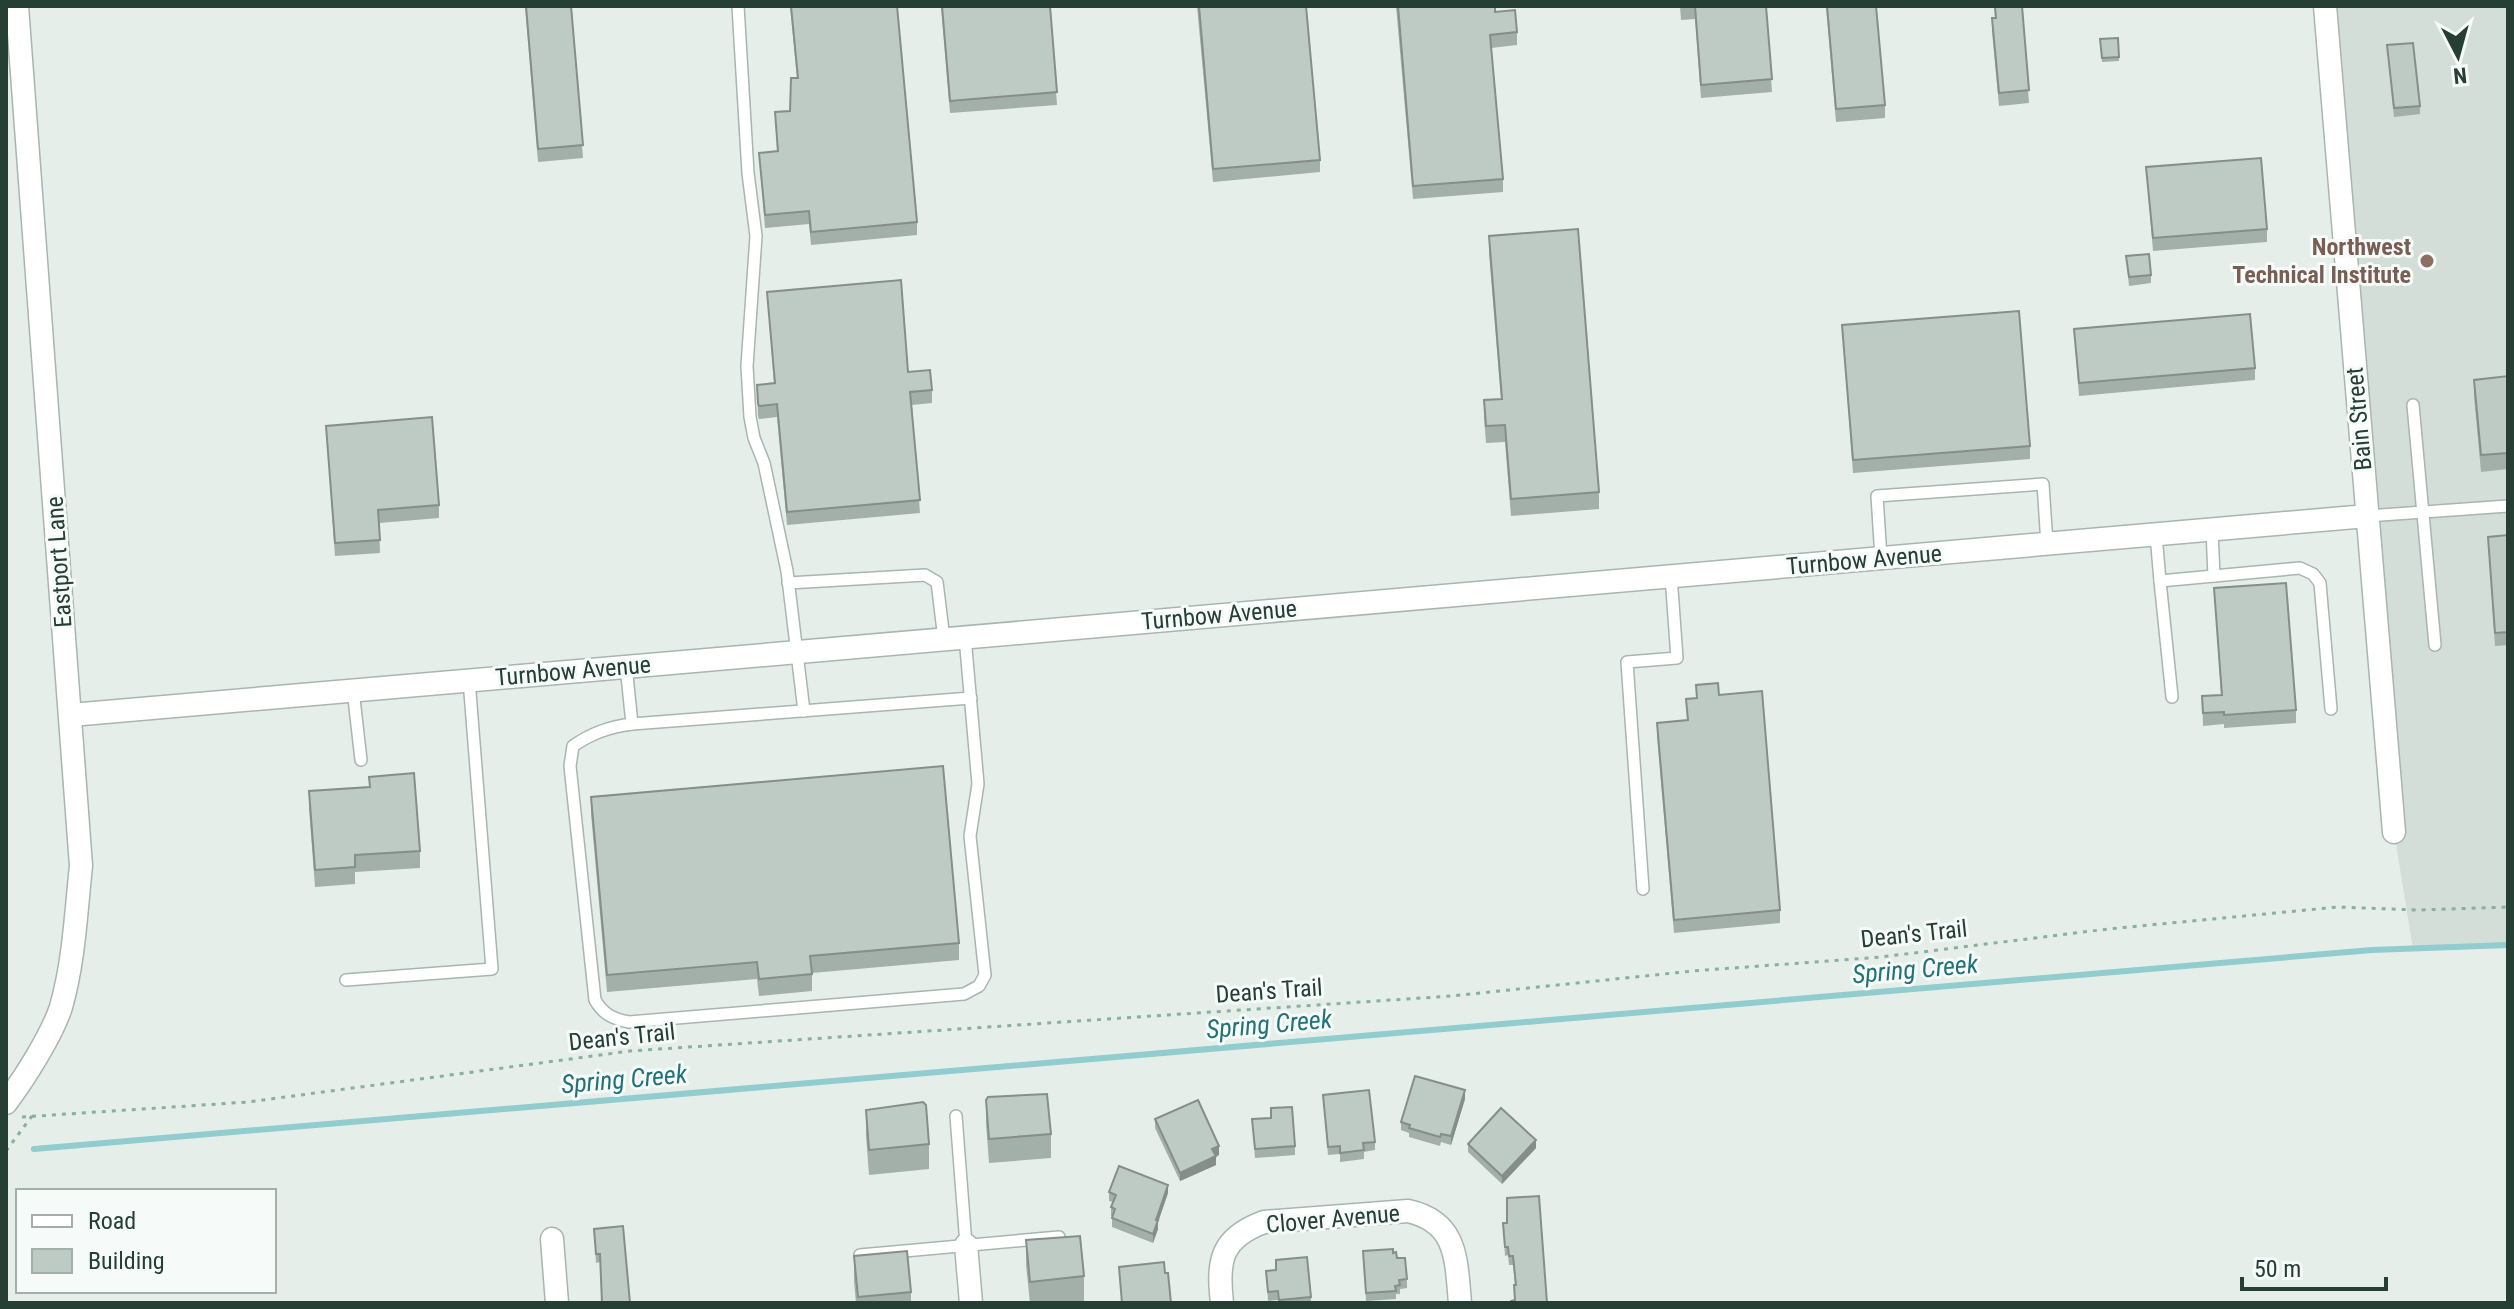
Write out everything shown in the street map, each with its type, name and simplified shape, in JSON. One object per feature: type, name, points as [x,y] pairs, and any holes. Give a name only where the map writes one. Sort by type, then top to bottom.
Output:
[{"type":"street","name":"Eastport Lane","points":[[6,1103],[25,1078],[61,1008],[81,866],[17,6]]},
{"type":"street","name":"Bain Street","points":[[2325,6],[2394,832]]},
{"type":"street","name":"Turnbow Avenue","points":[[71,715],[2367,516]]},
{"type":"street","name":"Clover Avenue","points":[[1222,1303],[1219,1279],[1221,1261],[1229,1244],[1243,1230],[1264,1222],[1408,1211],[1425,1215],[1440,1224],[1450,1240],[1456,1257],[1460,1303]]},
{"type":"street","points":[[552,1239],[557,1303]]},
{"type":"street","points":[[966,1245],[971,1303]]},
{"type":"lane","points":[[738,6],[748,173],[756,236],[747,366],[750,417],[764,463],[788,583],[804,711]]},
{"type":"lane","points":[[2413,405],[2435,645]]},
{"type":"lane","points":[[1881,558],[1877,496],[2043,484],[2047,544]]},
{"type":"lane","points":[[2367,516],[2508,506]]},
{"type":"lane","points":[[2212,530],[2214,576]]},
{"type":"lane","points":[[2156,535],[2172,697]]},
{"type":"lane","points":[[2160,581],[2300,568],[2313,574],[2320,583],[2331,709]]},
{"type":"lane","points":[[788,583],[925,575],[937,582],[971,698],[978,784],[970,836],[985,975],[979,986],[964,994],[629,1022],[616,1020],[601,1011],[595,1000],[570,766],[573,746],[589,735],[632,724],[971,698]]},
{"type":"lane","points":[[1643,889],[1627,662],[1677,658],[1671,576]]},
{"type":"lane","points":[[626,666],[632,724]]},
{"type":"lane","points":[[346,980],[492,969],[469,680]]},
{"type":"lane","points":[[353,690],[361,760]]},
{"type":"lane","points":[[956,1116],[966,1245]]},
{"type":"lane","points":[[860,1255],[1059,1237]]},
{"type":"path","name":"Dean's Trail","points":[[6,1151],[32,1116],[248,1102],[630,1051],[1451,996],[1693,971],[1895,955],[2108,929],[2338,907],[2418,910],[2508,907]]},
{"type":"shaded area","name":"Northwest Technical Institute","points":[[2325,6],[2508,6],[2508,945],[2413,949],[2394,832]]},
{"type":"building","points":[[526,6],[571,6],[583,145],[538,149]]},
{"type":"building","points":[[791,6],[897,6],[917,222],[811,232],[809,211],[765,215],[759,153],[778,151],[775,112],[790,111],[791,78],[798,78]]},
{"type":"building","points":[[942,6],[1050,6],[1057,92],[950,101]]},
{"type":"building","points":[[1199,6],[1306,6],[1320,160],[1213,169]]},
{"type":"building","points":[[1398,6],[1495,6],[1495,12],[1515,10],[1517,32],[1490,35],[1503,179],[1413,186]]},
{"type":"building","points":[[1695,6],[1766,6],[1772,79],[1701,85]]},
{"type":"building","points":[[1827,6],[1876,6],[1885,105],[1836,109]]},
{"type":"building","points":[[1995,6],[2022,6],[2029,90],[1999,93],[1992,18],[1996,18]]},
{"type":"building","points":[[2118,38],[2119,57],[2102,58],[2100,39]]},
{"type":"building","points":[[2413,43],[2420,106],[2394,108],[2387,45]]},
{"type":"building","points":[[2261,158],[2267,229],[2153,238],[2146,167]]},
{"type":"building","points":[[1578,229],[1599,492],[1511,499],[1505,425],[1486,426],[1484,400],[1502,399],[1489,236]]},
{"type":"building","points":[[2149,254],[2151,275],[2129,277],[2126,256]]},
{"type":"building","points":[[901,280],[908,372],[930,370],[932,390],[910,392],[920,500],[787,512],[777,404],[759,406],[758,403],[757,385],[775,383],[767,292]]},
{"type":"building","points":[[2019,311],[2030,446],[1853,460],[1842,325]]},
{"type":"building","points":[[2250,314],[2255,368],[2079,383],[2074,329]]},
{"type":"building","points":[[2508,376],[2508,453],[2481,455],[2474,380]]},
{"type":"building","points":[[432,417],[439,505],[378,510],[380,540],[335,543],[326,426]]},
{"type":"building","points":[[2508,535],[2508,632],[2495,633],[2488,537]]},
{"type":"building","points":[[2286,583],[2296,710],[2224,715],[2224,712],[2203,713],[2202,696],[2222,695],[2214,588]]},
{"type":"building","points":[[1718,683],[1719,695],[1762,691],[1780,910],[1674,920],[1657,723],[1688,720],[1686,699],[1697,698],[1696,685]]},
{"type":"building","points":[[943,766],[959,943],[810,956],[812,974],[759,979],[757,962],[607,975],[591,797]]},
{"type":"building","points":[[414,773],[420,851],[355,855],[355,867],[315,870],[309,791],[370,787],[369,777]]},
{"type":"building","points":[[1415,1076],[1465,1090],[1451,1136],[1441,1134],[1440,1137],[1409,1128],[1410,1125],[1401,1122]]},
{"type":"building","points":[[1369,1090],[1375,1142],[1363,1143],[1364,1150],[1340,1153],[1340,1146],[1328,1147],[1323,1095]]},
{"type":"building","points":[[1047,1094],[1051,1134],[989,1139],[988,1097]]},
{"type":"building","points":[[1198,1100],[1219,1146],[1212,1149],[1216,1156],[1180,1173],[1155,1119]]},
{"type":"building","points":[[923,1102],[926,1105],[929,1144],[869,1150],[866,1110]]},
{"type":"building","points":[[1292,1107],[1295,1146],[1255,1149],[1252,1119],[1271,1118],[1271,1108]]},
{"type":"building","points":[[1501,1108],[1536,1140],[1502,1176],[1468,1144]]},
{"type":"building","points":[[1119,1166],[1168,1185],[1153,1234],[1112,1218],[1115,1209],[1111,1207],[1116,1195],[1109,1192]]},
{"type":"building","points":[[1539,1196],[1547,1303],[1511,1303],[1515,1300],[1516,1285],[1513,1256],[1509,1256],[1508,1247],[1505,1247],[1503,1223],[1507,1223],[1507,1198]]},
{"type":"building","points":[[623,1226],[630,1303],[602,1303],[600,1254],[596,1254],[594,1229]]},
{"type":"building","points":[[1080,1236],[1084,1276],[1030,1282],[1026,1240]]},
{"type":"building","points":[[1393,1249],[1397,1258],[1405,1258],[1407,1279],[1399,1280],[1396,1291],[1366,1293],[1363,1251]]},
{"type":"building","points":[[907,1251],[911,1292],[858,1297],[854,1256]]},
{"type":"building","points":[[1307,1257],[1311,1297],[1279,1300],[1278,1291],[1268,1292],[1266,1271],[1276,1270],[1276,1260]]},
{"type":"building","points":[[1164,1262],[1171,1303],[1122,1303],[1119,1267]]},
{"type":"waterway","name":"Spring Creek","points":[[34,1149],[2372,950],[2508,945]]},
{"type":"place","name":"Northwest Technical Institute","points":[[2427,261]]}]
